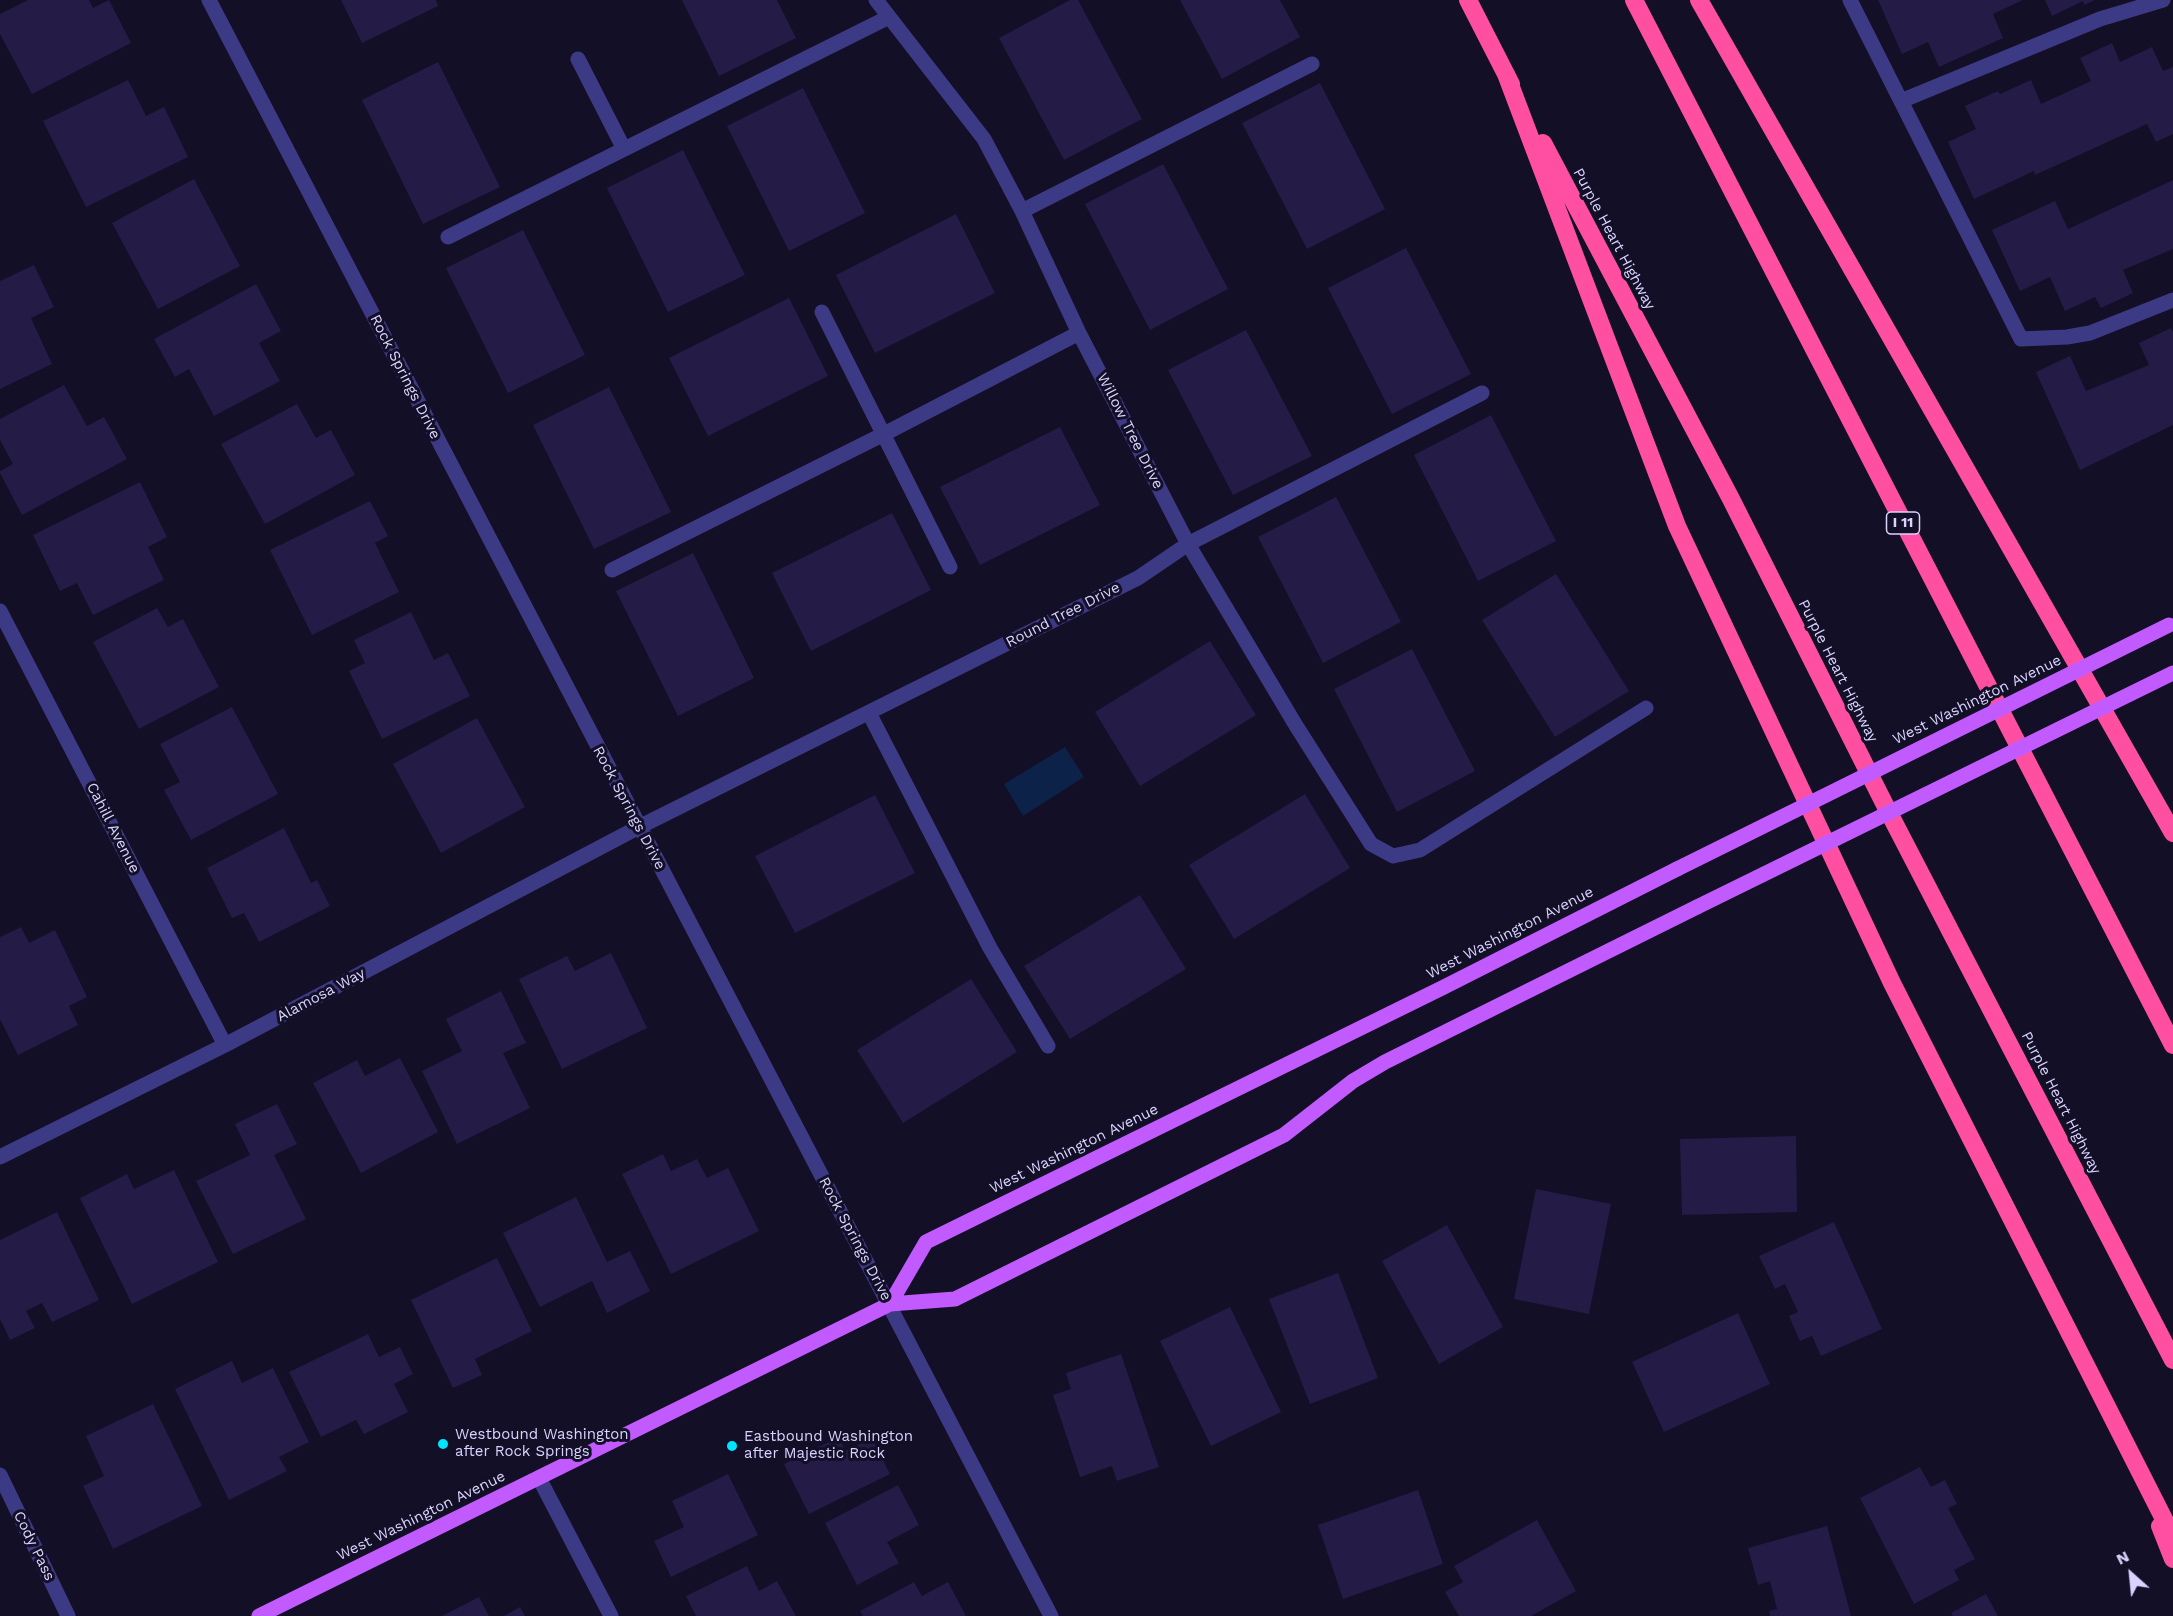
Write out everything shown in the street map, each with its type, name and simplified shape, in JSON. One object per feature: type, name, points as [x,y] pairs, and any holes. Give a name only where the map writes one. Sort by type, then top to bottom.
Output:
[{"type":"highway","name":"Purple Heart Highway","points":[[1468,0],[1731,499],[1879,794],[2173,1360]]},
{"type":"highway","name":"I 11","points":[[1634,0],[2173,1045]]},
{"type":"highway","points":[[1699,0],[2173,833]]},
{"type":"highway","points":[[1506,74],[1677,526],[1892,983],[2173,1537]]},
{"type":"highway","points":[[2134,1464],[2173,1559]]},
{"type":"main road","name":"West Washington Avenue","points":[[890,1304],[926,1242],[1442,988],[2171,624]]},
{"type":"main road","name":"West Washington Avenue","points":[[259,1616],[890,1304],[955,1299],[1284,1135],[1353,1081],[1385,1062],[2173,673]]},
{"type":"street","name":"Rock Springs Drive","points":[[209,0],[1051,1616]]},
{"type":"street","name":"Willow Tree Drive","points":[[876,0],[984,139],[1188,544],[1295,724],[1371,844],[1393,856],[1420,850],[1646,708]]},
{"type":"street","points":[[1850,0],[2021,339],[2067,337],[2090,333],[2173,300]]},
{"type":"street","points":[[1900,101],[2100,19],[2163,0]]},
{"type":"street","points":[[448,237],[889,17]]},
{"type":"street","points":[[578,59],[624,149]]},
{"type":"street","points":[[1022,211],[1312,64]]},
{"type":"street","points":[[822,312],[950,567]]},
{"type":"street","points":[[612,570],[1080,333]]},
{"type":"street","name":"Round Tree Drive","points":[[639,828],[1138,578],[1188,544],[1482,393]]},
{"type":"street","name":"Cahill Avenue","points":[[2,619],[225,1045]]},
{"type":"street","points":[[869,713],[990,948],[1048,1046]]},
{"type":"street","name":"Alamosa Way","points":[[0,1157],[225,1045],[639,828]]},
{"type":"street","name":"Cody Pass","points":[[0,1475],[69,1616]]},
{"type":"street","points":[[539,1478],[611,1616]]},
{"type":"water","points":[[1065,747],[1084,777],[1023,816],[1004,784]]},
{"type":"building","points":[[28,0],[89,0],[93,8],[109,0],[131,43],[32,94],[0,34],[0,14]]},
{"type":"building","points":[[341,0],[436,0],[438,6],[362,43]]},
{"type":"building","points":[[682,0],[777,0],[796,38],[719,76]]},
{"type":"building","points":[[1070,0],[1078,0],[1142,119],[1064,160],[999,38]]},
{"type":"building","points":[[1180,0],[1280,0],[1300,37],[1222,79]]},
{"type":"building","points":[[1878,0],[2023,0],[1993,14],[2003,38],[1939,67],[1928,42],[1902,54]]},
{"type":"building","points":[[2045,0],[2095,0],[2084,5],[2083,1],[2052,16]]},
{"type":"building","points":[[2112,43],[2120,62],[2152,47],[2163,71],[2173,67],[2173,134],[2156,142],[2147,124],[2035,175],[2034,171],[1974,199],[1948,142],[1976,129],[1965,106],[1998,91],[2000,94],[2031,80],[2041,104],[2091,81],[2080,58]]},
{"type":"building","points":[[438,62],[500,187],[423,224],[362,100]]},
{"type":"building","points":[[128,80],[146,116],[164,107],[188,157],[86,207],[43,121]]},
{"type":"building","points":[[1320,83],[1385,209],[1307,249],[1242,123]]},
{"type":"building","points":[[803,88],[865,213],[789,251],[727,126]]},
{"type":"building","points":[[683,150],[745,275],[668,312],[607,188]]},
{"type":"building","points":[[1163,164],[1228,289],[1150,330],[1085,204]]},
{"type":"building","points":[[194,179],[240,266],[158,309],[112,223]]},
{"type":"building","points":[[2173,180],[2173,249],[2123,270],[2133,293],[2101,308],[2095,297],[2065,311],[2050,277],[2020,291],[1992,230],[2055,201],[2068,229]]},
{"type":"building","points":[[956,214],[995,293],[875,353],[836,275]]},
{"type":"building","points":[[523,230],[585,355],[508,393],[446,268]]},
{"type":"building","points":[[1406,248],[1471,374],[1392,414],[1328,288]]},
{"type":"building","points":[[34,265],[54,307],[31,318],[52,364],[0,389],[0,281]]},
{"type":"building","points":[[256,284],[281,331],[259,343],[280,381],[214,416],[189,369],[175,377],[154,339]]},
{"type":"building","points":[[789,298],[828,376],[708,436],[669,358]]},
{"type":"building","points":[[2171,328],[2173,332],[2173,425],[2080,470],[2036,372],[2070,356],[2086,391],[2149,365],[2139,343]]},
{"type":"building","points":[[1246,330],[1312,456],[1233,495],[1168,370]]},
{"type":"building","points":[[64,385],[87,426],[104,417],[127,459],[22,515],[0,473],[13,464],[0,440],[0,419]]},
{"type":"building","points":[[609,387],[671,512],[594,549],[533,425]]},
{"type":"building","points":[[297,404],[316,438],[331,430],[355,475],[265,524],[221,444]]},
{"type":"building","points":[[1491,415],[1556,541],[1478,581],[1414,455]]},
{"type":"building","points":[[1060,427],[1100,505],[980,565],[940,487]]},
{"type":"building","points":[[140,482],[167,537],[148,547],[164,580],[93,615],[77,583],[60,591],[33,535]]},
{"type":"building","points":[[1336,497],[1401,622],[1323,663],[1258,537]]},
{"type":"building","points":[[370,501],[388,536],[375,543],[399,592],[312,635],[270,550]]},
{"type":"building","points":[[892,513],[931,590],[811,651],[772,573]]},
{"type":"building","points":[[693,553],[754,678],[678,716],[616,591]]},
{"type":"building","points":[[1556,574],[1629,691],[1555,737],[1482,620]]},
{"type":"building","points":[[157,608],[168,627],[183,619],[219,687],[139,729],[93,642]]},
{"type":"building","points":[[411,612],[434,660],[448,653],[470,696],[382,739],[349,671],[365,663],[354,640]]},
{"type":"building","points":[[1210,641],[1256,715],[1140,786],[1095,712]]},
{"type":"building","points":[[1412,649],[1475,771],[1397,812],[1334,689]]},
{"type":"building","points":[[232,707],[278,794],[191,840],[164,790],[180,782],[160,744]]},
{"type":"building","points":[[477,718],[525,807],[441,853],[393,764]]},
{"type":"building","points":[[1305,794],[1350,868],[1234,939],[1189,865]]},
{"type":"building","points":[[875,795],[915,873],[795,933],[755,856]]},
{"type":"building","points":[[284,828],[311,883],[317,880],[330,906],[259,942],[244,913],[232,918],[207,868]]},
{"type":"building","points":[[1140,895],[1186,969],[1070,1039],[1024,966]]},
{"type":"building","points":[[21,927],[29,943],[55,930],[87,997],[69,1006],[78,1025],[18,1055],[0,1019],[0,937]]},
{"type":"building","points":[[611,953],[647,1028],[562,1069],[519,979],[567,956],[575,971]]},
{"type":"building","points":[[971,979],[1017,1052],[903,1123],[857,1050]]},
{"type":"building","points":[[501,991],[526,1043],[503,1053],[530,1108],[457,1144],[422,1071],[462,1051],[446,1019]]},
{"type":"building","points":[[400,1058],[438,1132],[361,1173],[313,1083],[357,1060],[365,1076]]},
{"type":"building","points":[[277,1104],[297,1144],[274,1155],[306,1219],[233,1254],[196,1181],[250,1155],[235,1124]]},
{"type":"building","points":[[1796,1136],[1797,1212],[1682,1215],[1680,1139]]},
{"type":"building","points":[[663,1154],[671,1171],[697,1159],[707,1178],[728,1168],[759,1231],[671,1274],[622,1174]]},
{"type":"building","points":[[174,1170],[218,1262],[132,1304],[80,1198],[127,1174],[134,1189]]},
{"type":"building","points":[[1536,1189],[1611,1204],[1589,1314],[1514,1299]]},
{"type":"building","points":[[576,1197],[607,1262],[630,1251],[650,1291],[607,1313],[592,1281],[540,1307],[503,1233]]},
{"type":"building","points":[[57,1212],[99,1300],[52,1322],[42,1303],[26,1311],[35,1328],[10,1340],[0,1319],[0,1240]]},
{"type":"building","points":[[1834,1222],[1882,1329],[1821,1356],[1812,1336],[1800,1341],[1789,1316],[1798,1312],[1785,1284],[1775,1289],[1759,1256]]},
{"type":"building","points":[[1447,1225],[1503,1327],[1439,1364],[1382,1261]]},
{"type":"building","points":[[497,1258],[532,1331],[475,1359],[482,1375],[453,1388],[411,1300]]},
{"type":"building","points":[[1338,1273],[1378,1378],[1310,1404],[1269,1299]]},
{"type":"building","points":[[1230,1307],[1281,1412],[1211,1446],[1160,1341]]},
{"type":"building","points":[[1738,1313],[1770,1384],[1664,1432],[1632,1362]]},
{"type":"building","points":[[368,1334],[379,1357],[400,1347],[413,1374],[394,1384],[408,1412],[364,1434],[356,1420],[321,1437],[289,1372]]},
{"type":"building","points":[[1121,1354],[1159,1467],[1117,1481],[1112,1466],[1080,1477],[1053,1395],[1071,1389],[1066,1373]]},
{"type":"building","points":[[232,1361],[242,1383],[273,1368],[309,1442],[279,1457],[287,1471],[229,1500],[175,1389]]},
{"type":"building","points":[[153,1404],[202,1506],[113,1549],[83,1486],[104,1476],[86,1436]]},
{"type":"building","points":[[839,1437],[845,1451],[872,1438],[890,1474],[809,1514],[784,1464]]},
{"type":"building","points":[[1920,1467],[1931,1487],[1945,1480],[1957,1504],[1948,1508],[1975,1559],[1954,1570],[1959,1580],[1914,1604],[1860,1498]]},
{"type":"building","points":[[728,1474],[758,1535],[671,1577],[654,1541],[684,1527],[672,1501]]},
{"type":"building","points":[[898,1485],[919,1525],[887,1542],[899,1563],[857,1585],[825,1523]]},
{"type":"building","points":[[1418,1490],[1443,1564],[1343,1599],[1318,1525]]},
{"type":"building","points":[[1537,1520],[1576,1591],[1531,1616],[1459,1616],[1445,1592],[1463,1582],[1454,1566]]},
{"type":"building","points":[[1827,1526],[1851,1616],[1770,1616],[1769,1611],[1777,1609],[1770,1581],[1758,1585],[1748,1548]]},
{"type":"building","points":[[747,1566],[759,1591],[777,1581],[796,1616],[696,1616],[686,1596]]},
{"type":"building","points":[[914,1582],[922,1596],[948,1582],[966,1616],[863,1616],[860,1611]]},
{"type":"building","points":[[1986,1594],[1998,1616],[1953,1616],[1951,1613]]},
{"type":"building","points":[[479,1597],[489,1616],[442,1616]]},
{"type":"building","points":[[520,1607],[525,1616],[504,1616]]},
{"type":"place","name":"Westbound Washington after Rock Springs","points":[[443,1444]]},
{"type":"place","name":"Eastbound Washington after Majestic Rock","points":[[732,1446]]}]
